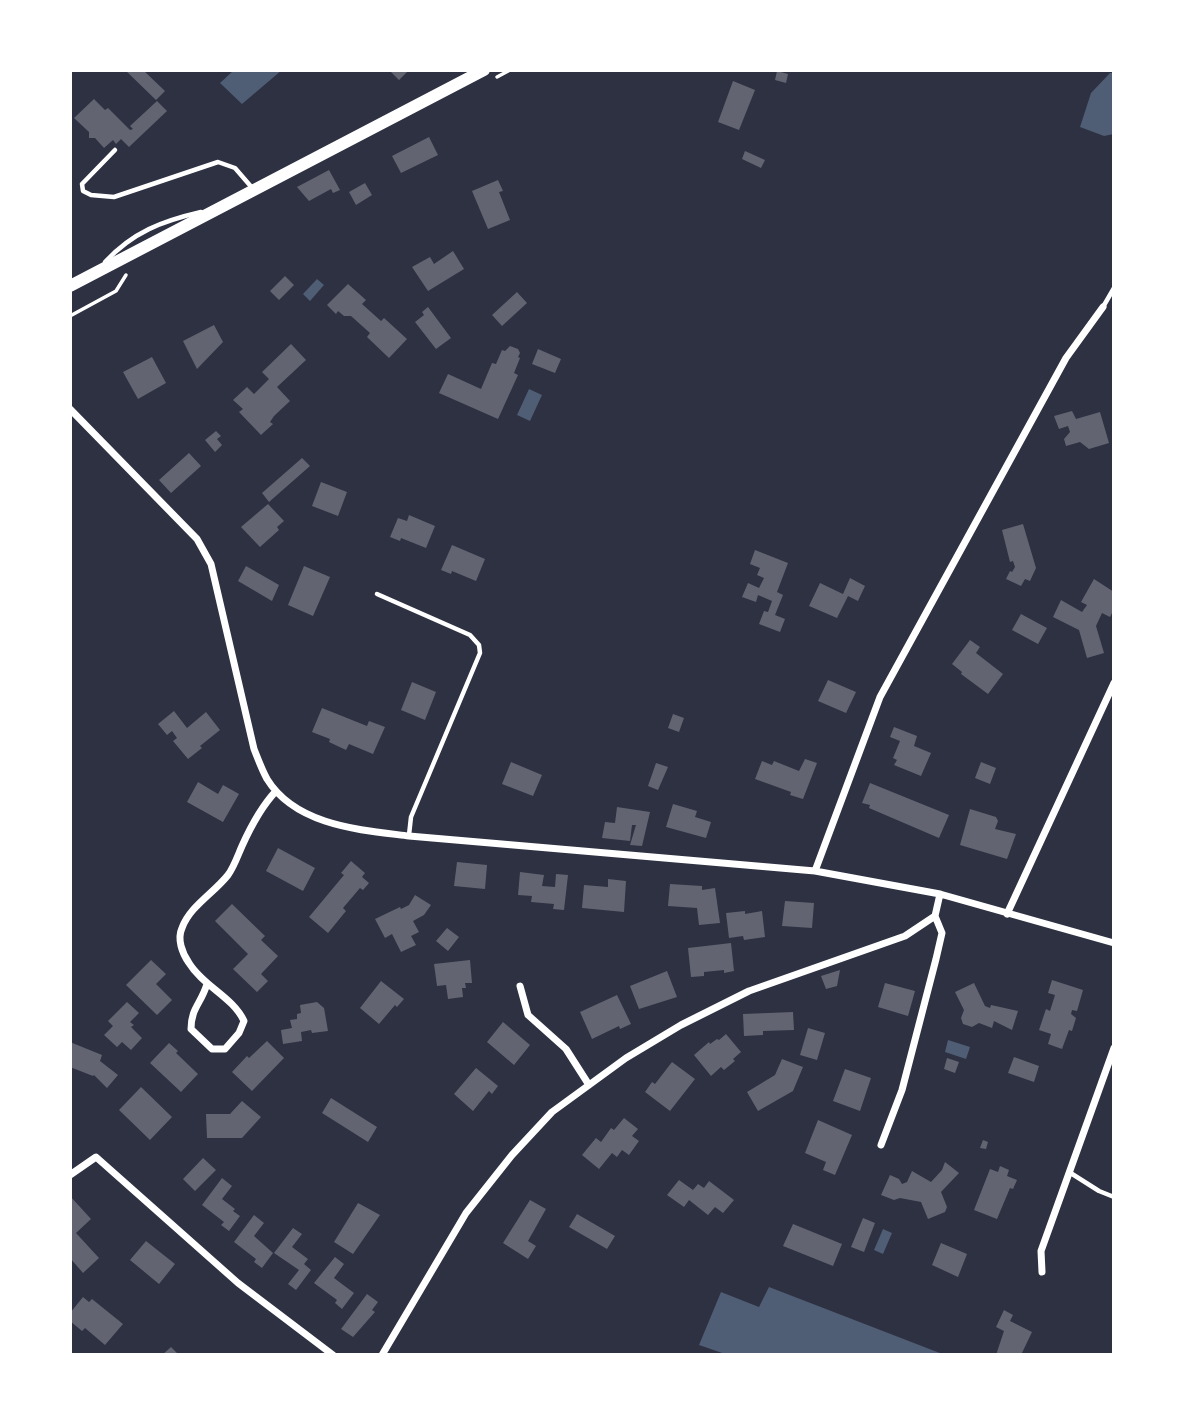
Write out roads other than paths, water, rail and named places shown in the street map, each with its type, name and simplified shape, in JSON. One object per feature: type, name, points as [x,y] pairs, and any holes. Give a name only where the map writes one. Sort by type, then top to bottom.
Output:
[{"type":"main road","points":[[70,286],[484,70]]},
{"type":"street","points":[[816,871],[880,697],[1066,358],[1103,307]]},
{"type":"street","points":[[70,409],[197,539],[211,564],[254,749],[267,779],[276,792],[321,821],[360,830],[409,836],[816,871],[940,894],[1114,943]]},
{"type":"street","points":[[1007,914],[1094,721],[1114,683]]},
{"type":"street","points":[[207,984],[203,998],[191,1013],[191,1029],[212,1049],[225,1049],[239,1034],[244,1021],[239,1010],[207,984],[188,963],[180,945],[181,929],[188,915],[230,873],[248,833],[276,792]]},
{"type":"street","points":[[881,1145],[902,1090],[936,959],[942,933],[935,916],[940,894]]},
{"type":"street","points":[[382,1355],[466,1213],[512,1155],[552,1112],[626,1058],[681,1025],[749,991],[905,936],[935,916]]},
{"type":"street","points":[[520,986],[528,1015],[566,1049],[589,1085]]},
{"type":"street","points":[[1042,1272],[1041,1251],[1114,1048]]},
{"type":"street","points":[[70,1175],[96,1157],[238,1283],[333,1355]]},
{"type":"lane","points":[[115,150],[82,184],[83,191],[91,195],[114,197],[218,162],[235,168],[254,190]]},
{"type":"lane","points":[[1103,307],[1114,288]]},
{"type":"lane","points":[[377,594],[470,635],[479,645],[480,653],[411,817],[409,836]]},
{"type":"lane","points":[[1069,1171],[1099,1191],[1114,1197]]},
{"type":"water","points":[[234,70],[282,70],[242,104],[220,83]]},
{"type":"water","points":[[1110,73],[1114,73],[1114,134],[1104,136],[1080,127],[1091,93]]},
{"type":"water","points":[[317,279],[324,285],[310,301],[303,294]]},
{"type":"water","points":[[529,389],[542,395],[530,421],[517,415]]},
{"type":"water","points":[[948,1040],[970,1047],[966,1059],[945,1052]]},
{"type":"water","points":[[883,1229],[892,1233],[883,1254],[874,1250]]},
{"type":"water","points":[[769,1287],[945,1355],[728,1355],[699,1345],[721,1292],[759,1307]]}]
